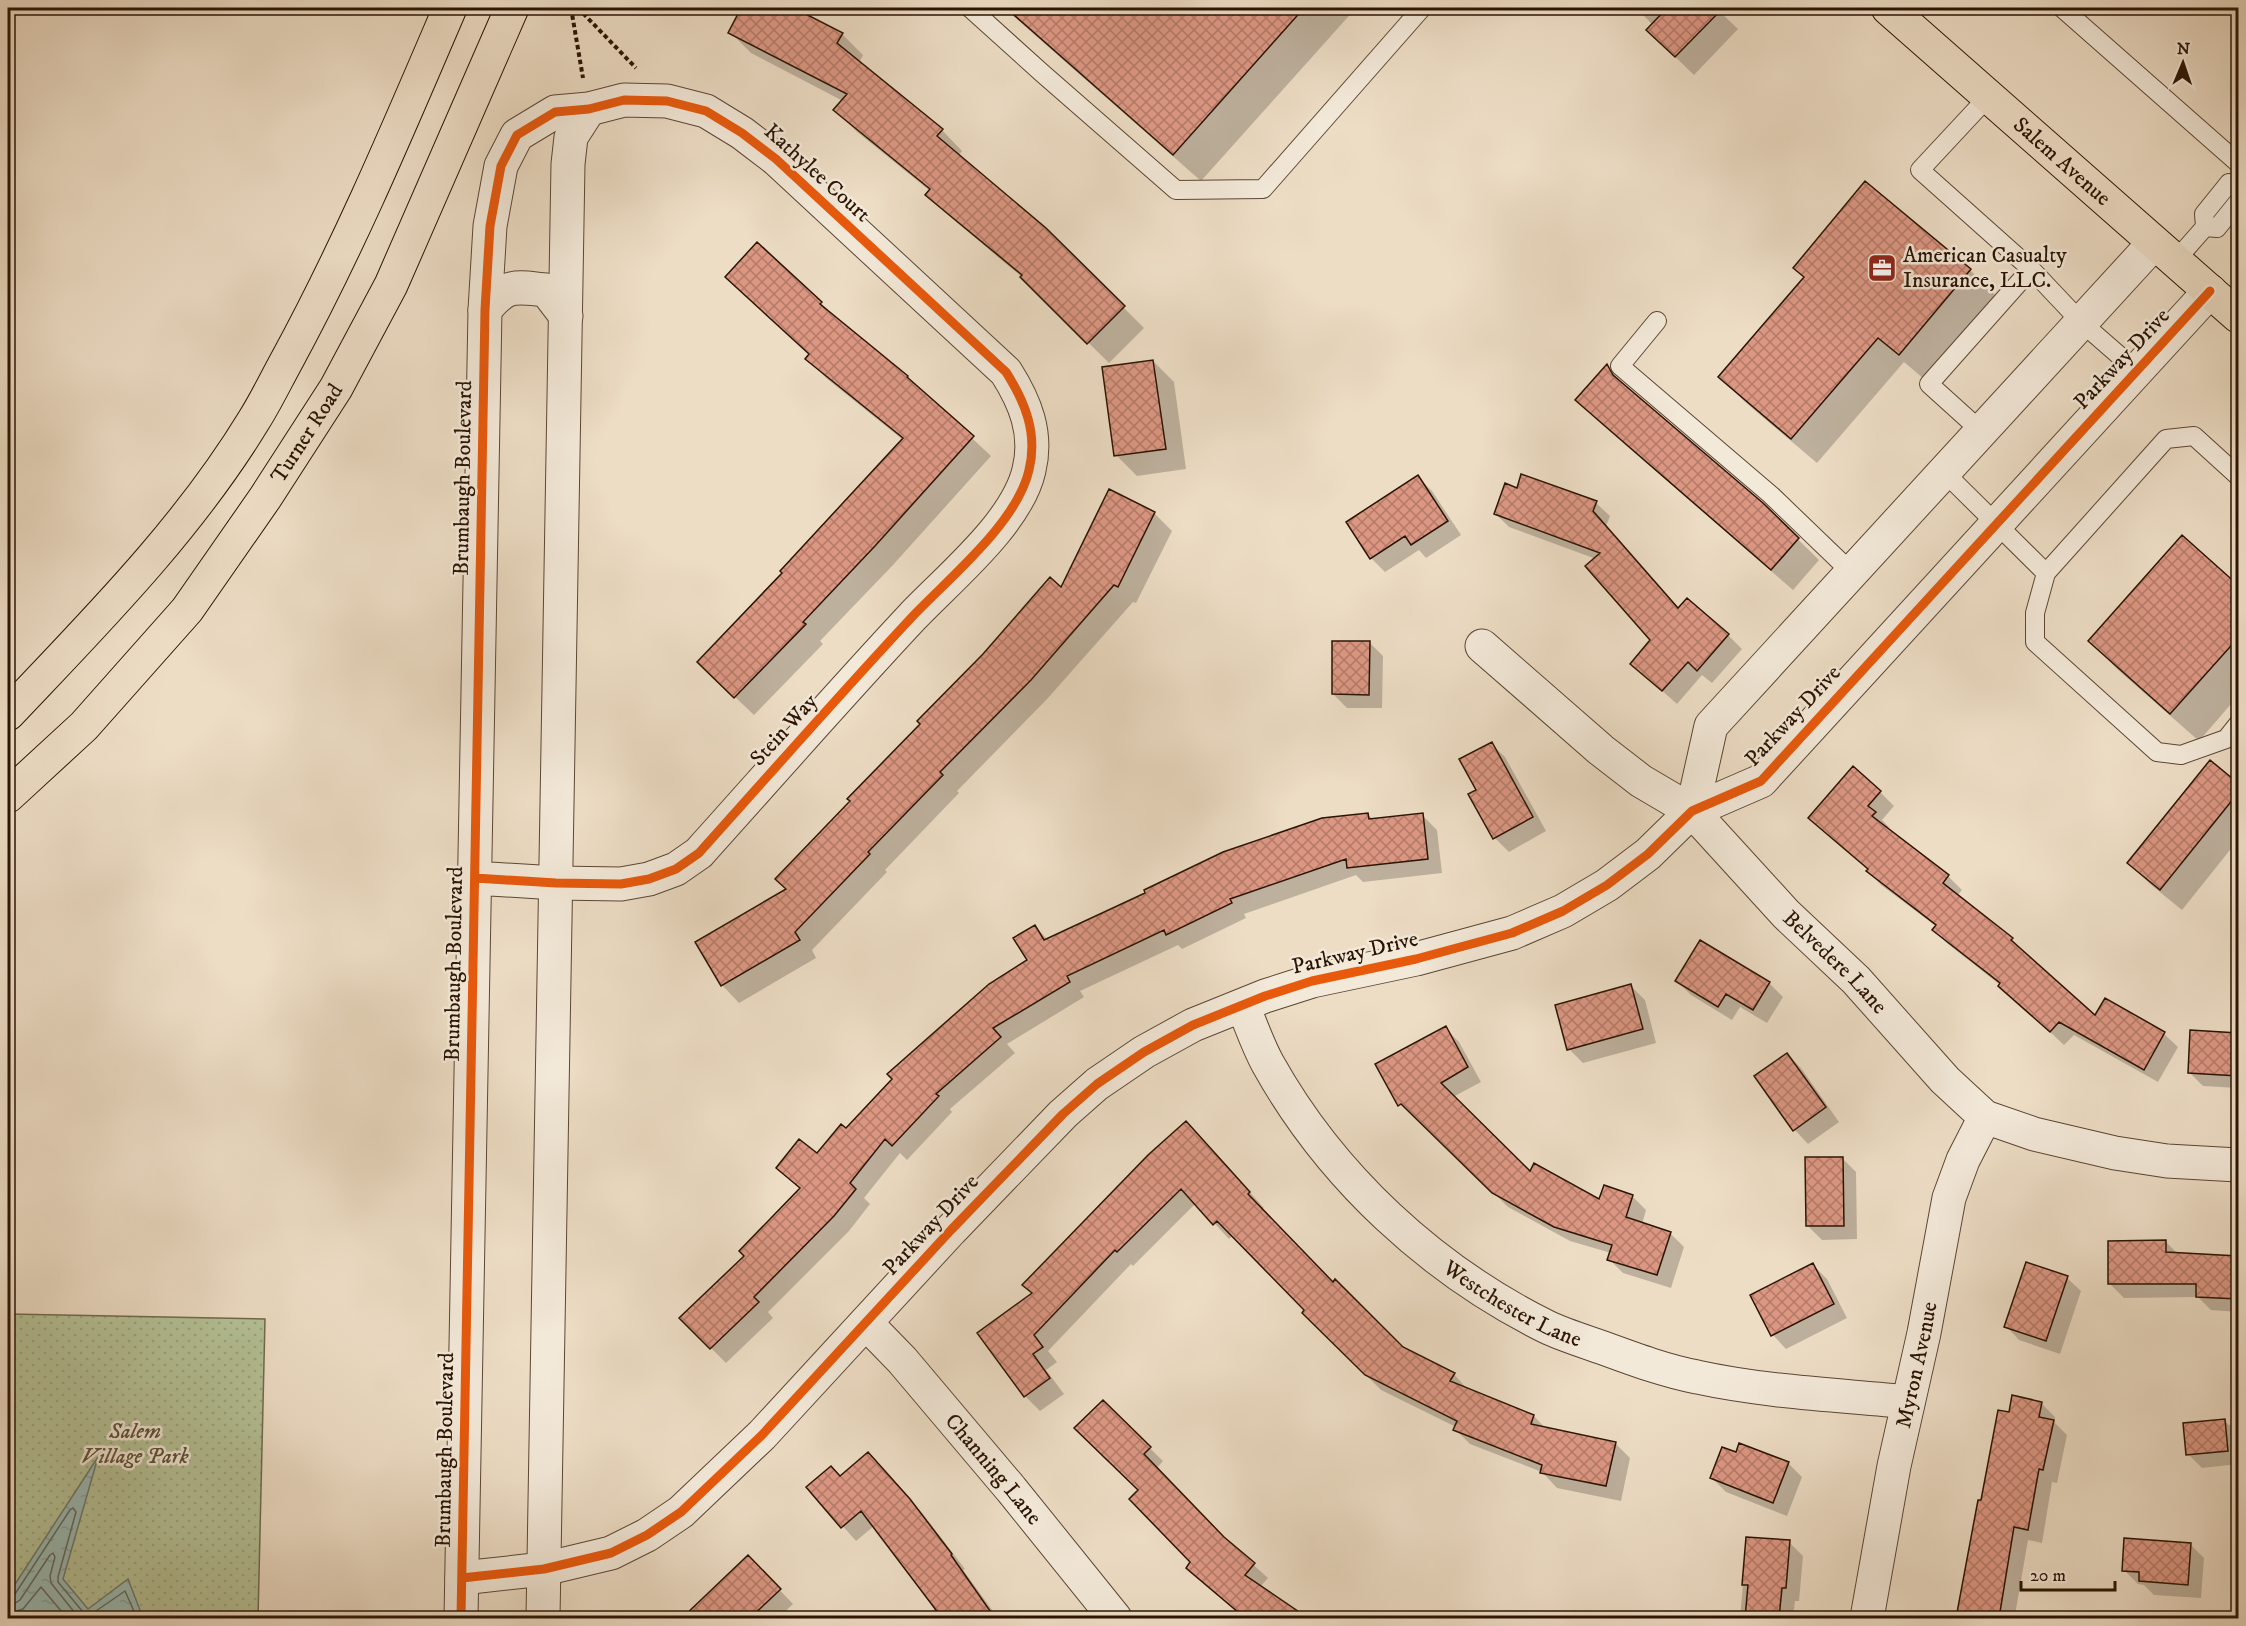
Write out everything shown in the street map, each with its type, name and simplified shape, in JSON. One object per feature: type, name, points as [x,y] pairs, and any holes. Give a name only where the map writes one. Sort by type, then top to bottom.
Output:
[{"type":"main road","points":[[8,714],[180,527],[254,420],[313,311],[375,182],[450,8]]},
{"type":"main road","name":"Turner Road","points":[[8,796],[84,726],[187,610],[265,498],[336,388],[391,285],[512,8]]},
{"type":"main road","name":"Salem Avenue","points":[[1888,8],[2238,315]]},
{"type":"street","name":"Kathylee Court","points":[[485,310],[490,226],[501,166],[517,135],[555,112],[589,109],[624,100],[667,101],[706,111],[776,159],[1006,372],[1021,396],[1030,422],[1032,452]]},
{"type":"street","points":[[543,1618],[568,164],[571,137],[589,109]]},
{"type":"street","name":"Parkway Drive","points":[[1692,811],[1712,726],[2082,323],[2164,252]]},
{"type":"street","points":[[485,310],[499,293],[518,287],[546,290],[566,316]]},
{"type":"street","name":"Parkway Drive","points":[[462,1578],[544,1569],[611,1553],[647,1535],[681,1512],[762,1435],[951,1230],[1063,1114],[1098,1084],[1144,1052],[1193,1025],[1265,996],[1312,981],[1416,959],[1512,933],[1563,911],[1607,885],[1648,854],[1692,811],[1761,781],[2210,291]]},
{"type":"street","name":"Brumbaugh Boulevard","points":[[461,1618],[485,310]]},
{"type":"street","name":"Stein Way","points":[[476,878],[621,884],[649,879],[676,869],[699,853],[913,616],[991,537],[1021,493],[1029,471],[1032,452]]},
{"type":"street","name":"Belvedere Lane","points":[[1482,646],[1601,750],[1641,781],[1692,811],[1786,914],[1856,980],[1945,1080],[1985,1117],[2034,1134],[2115,1153],[2167,1161],[2238,1165]]},
{"type":"street","name":"Westchester Lane","points":[[1243,1006],[1267,1063],[1300,1115],[1337,1164],[1380,1209],[1442,1262],[1494,1298],[1549,1328],[1631,1359],[1694,1377],[1744,1386],[1908,1402]]},
{"type":"street","name":"Myron Avenue","points":[[1867,1618],[1894,1466],[1924,1333],[1949,1198],[1963,1160],[1985,1117]]},
{"type":"street","name":"Channing Lane","points":[[866,1323],[902,1360],[1011,1489],[1103,1614]]},
{"type":"lane","points":[[970,8],[1176,190],[1263,189],[1422,8]]},
{"type":"lane","points":[[2062,8],[2238,163]]},
{"type":"lane","points":[[1988,97],[1920,170],[2031,269],[2082,323],[2138,371]]},
{"type":"lane","points":[[2205,227],[2204,214],[2229,183],[2238,183]]},
{"type":"lane","points":[[2164,252],[2205,227],[2217,228],[2238,202]]},
{"type":"lane","points":[[1981,431],[1929,384],[2031,269]]},
{"type":"lane","points":[[1657,321],[1620,366],[1771,495],[1851,572]]},
{"type":"lane","points":[[2238,476],[2193,436],[2166,439],[2046,573],[2035,613],[2035,642],[2157,752],[2181,755],[2226,739],[2238,724]]},
{"type":"lane","points":[[1944,472],[2046,573]]},
{"type":"path","points":[[571,8],[589,109]]},
{"type":"path","points":[[578,8],[667,101]]},
{"type":"green space","name":"Salem Village Park","points":[[8,1314],[265,1319],[258,1618],[8,1618]]},
{"type":"water","points":[[98,1457],[63,1579],[88,1609],[128,1579],[143,1618],[8,1618],[8,1595]]},
{"type":"building","points":[[741,8],[794,8],[843,33],[837,43],[943,129],[937,136],[1046,228],[1125,306],[1087,344],[1020,277],[1022,275],[925,195],[930,189],[833,110],[847,94],[728,33]]},
{"type":"building","points":[[1006,8],[1304,8],[1173,155]]},
{"type":"building","points":[[1667,8],[1723,8],[1675,57],[1646,30]]},
{"type":"building","points":[[1865,181],[1971,269],[1899,355],[1878,338],[1791,439],[1718,377],[1804,277],[1793,268]]},
{"type":"building","points":[[757,242],[822,302],[820,304],[908,376],[974,436],[803,622],[806,624],[734,698],[697,662],[782,573],[780,571],[903,438],[805,359],[809,354],[725,277]]},
{"type":"building","points":[[1153,360],[1166,449],[1114,456],[1102,367]]},
{"type":"building","points":[[1607,364],[1613,375],[1763,503],[1799,538],[1771,570],[1575,400]]},
{"type":"building","points":[[1521,474],[1597,501],[1593,511],[1678,608],[1687,598],[1729,634],[1697,671],[1688,662],[1662,691],[1630,664],[1650,640],[1585,566],[1600,553],[1494,514],[1505,483],[1517,488]]},
{"type":"building","points":[[1418,475],[1448,521],[1411,545],[1405,536],[1370,559],[1346,522]]},
{"type":"building","points":[[1109,489],[1155,512],[1118,587],[1114,585],[1031,680],[940,772],[943,775],[795,932],[800,940],[721,986],[695,942],[786,889],[775,879],[850,801],[847,799],[920,724],[917,721],[983,654],[1050,577],[1061,587]]},
{"type":"building","points":[[2182,535],[2238,585],[2238,638],[2170,714],[2088,641]]},
{"type":"building","points":[[1332,641],[1370,641],[1369,695],[1332,694]]},
{"type":"building","points":[[1492,742],[1533,817],[1493,839],[1468,794],[1476,790],[1459,759]]},
{"type":"building","points":[[2210,760],[2238,783],[2238,793],[2160,890],[2127,863]]},
{"type":"building","points":[[1853,766],[1881,791],[1868,806],[1876,812],[1872,816],[1949,875],[1943,883],[2013,938],[2011,940],[2095,1015],[2105,998],[2165,1032],[2144,1070],[2059,1022],[2050,1032],[1998,986],[2000,983],[1932,930],[1936,925],[1866,871],[1868,869],[1808,818]]},
{"type":"building","points":[[1368,813],[1369,819],[1423,813],[1428,859],[1347,868],[1346,859],[1230,899],[1232,903],[1166,935],[1164,930],[1067,976],[1070,982],[993,1028],[1001,1037],[936,1094],[939,1096],[892,1146],[885,1139],[850,1183],[856,1189],[834,1216],[754,1297],[759,1302],[710,1349],[679,1318],[744,1256],[739,1251],[800,1188],[776,1168],[799,1139],[817,1153],[841,1124],[846,1128],[892,1079],[887,1074],[989,984],[1027,960],[1013,938],[1035,925],[1044,940],[1145,893],[1144,890],[1223,852],[1322,818]]},
{"type":"building","points":[[1700,940],[1770,982],[1753,1010],[1726,994],[1718,1007],[1675,981]]},
{"type":"building","points":[[1631,984],[1643,1029],[1567,1050],[1555,1005]]},
{"type":"building","points":[[1446,1026],[1468,1067],[1441,1083],[1530,1171],[1534,1163],[1599,1199],[1604,1185],[1633,1195],[1626,1217],[1671,1232],[1657,1275],[1607,1260],[1612,1245],[1554,1227],[1492,1193],[1401,1104],[1398,1106],[1375,1064]]},
{"type":"building","points":[[2190,1030],[2238,1033],[2238,1076],[2188,1073]]},
{"type":"building","points":[[1787,1053],[1826,1107],[1793,1131],[1754,1076]]},
{"type":"building","points":[[1186,1121],[1250,1192],[1248,1194],[1333,1282],[1335,1279],[1403,1347],[1455,1373],[1450,1381],[1534,1415],[1531,1424],[1616,1442],[1606,1486],[1540,1473],[1542,1465],[1453,1430],[1457,1421],[1365,1375],[1302,1313],[1304,1310],[1217,1221],[1213,1225],[1181,1189],[1117,1252],[1115,1250],[1034,1335],[1043,1347],[1033,1354],[1050,1378],[1024,1397],[977,1333],[1032,1293],[1022,1285],[1148,1155]]},
{"type":"building","points":[[1805,1157],[1843,1157],[1844,1226],[1806,1226]]},
{"type":"building","points":[[2166,1240],[2166,1252],[2238,1256],[2238,1299],[2196,1297],[2196,1284],[2108,1284],[2108,1241]]},
{"type":"building","points":[[2026,1262],[2068,1276],[2046,1341],[2004,1327]]},
{"type":"building","points":[[1813,1263],[1834,1304],[1771,1336],[1750,1295]]},
{"type":"building","points":[[2012,1395],[2042,1402],[2039,1417],[2054,1420],[2043,1470],[2039,1469],[2028,1530],[2014,1527],[1999,1618],[1956,1618],[1998,1410],[2009,1412]]},
{"type":"building","points":[[1103,1400],[1151,1447],[1144,1454],[1224,1537],[1255,1563],[1245,1575],[1308,1618],[1245,1618],[1186,1568],[1190,1562],[1129,1499],[1138,1490],[1074,1428]]},
{"type":"building","points":[[2225,1419],[2228,1451],[2186,1455],[2183,1423]]},
{"type":"building","points":[[1739,1443],[1789,1462],[1773,1503],[1710,1478],[1722,1447],[1736,1452]]},
{"type":"building","points":[[868,1452],[910,1499],[952,1554],[995,1618],[942,1618],[861,1511],[841,1528],[806,1487],[831,1466],[840,1476]]},
{"type":"building","points":[[1746,1537],[1790,1540],[1786,1588],[1782,1588],[1779,1618],[1745,1618],[1748,1585],[1742,1585]]},
{"type":"building","points":[[2124,1538],[2191,1543],[2188,1585],[2139,1581],[2139,1572],[2122,1571]]},
{"type":"building","points":[[748,1555],[781,1589],[750,1618],[682,1618]]},
{"type":"cycle path","points":[[461,1618],[485,310],[490,226],[501,166],[517,135],[555,112],[589,109],[624,100],[667,101],[706,111],[742,133],[776,159],[1006,372],[1019,395],[1028,418],[1032,443],[1029,470],[1022,490],[1011,510],[980,549],[885,646],[699,853],[676,869],[649,879],[621,884],[475,878]]},
{"type":"cycle path","points":[[462,1578],[544,1569],[611,1553],[647,1535],[681,1512],[762,1435],[951,1230],[1063,1114],[1097,1084],[1144,1052],[1193,1025],[1265,996],[1312,981],[1416,959],[1512,933],[1563,911],[1607,885],[1648,854],[1692,811],[1761,781],[2210,291]]},
{"type":"place","name":"American Casualty Insurance, LLC.","points":[[1882,268]]}]
